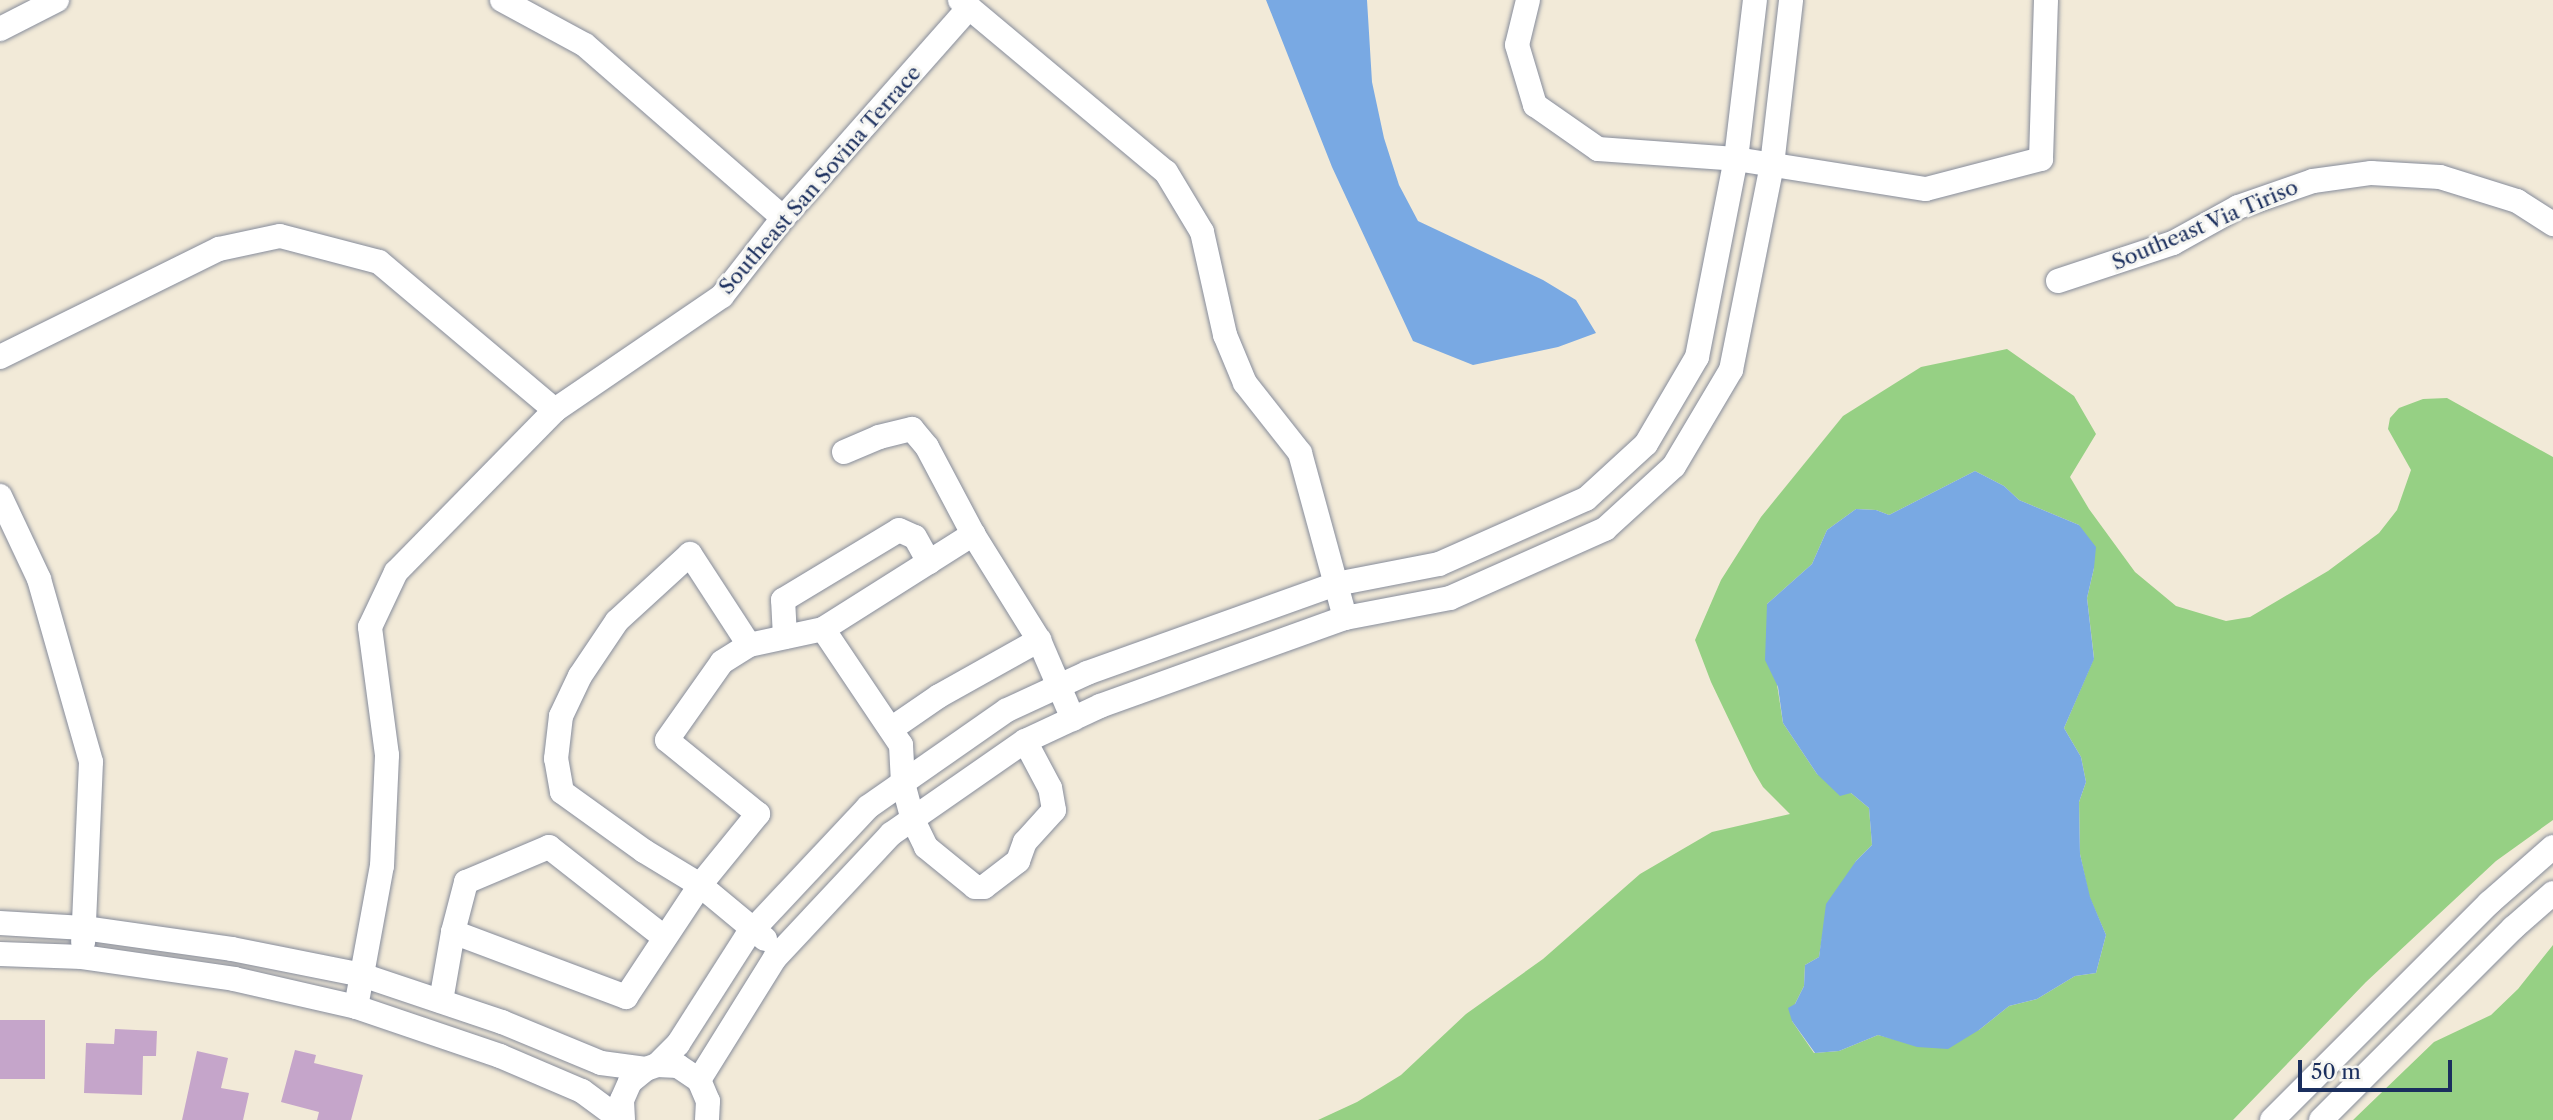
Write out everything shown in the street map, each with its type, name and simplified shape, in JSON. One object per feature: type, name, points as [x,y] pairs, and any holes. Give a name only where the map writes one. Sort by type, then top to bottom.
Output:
[{"type":"street","points":[[0,29],[57,0]]},
{"type":"street","points":[[502,0],[585,45],[783,218]]},
{"type":"street","points":[[1528,0],[1517,45],[1535,105],[1598,149],[1737,159],[1926,189],[2041,159],[2046,0]]},
{"type":"street","points":[[622,1120],[625,1091],[677,1045],[752,930],[868,807],[1007,710],[1060,686],[1336,584],[1439,564],[1586,499],[1646,444],[1697,357],[1737,159],[1755,0]]},
{"type":"street","points":[[699,1080],[781,951],[891,834],[1025,741],[1100,706],[1345,618],[1450,598],[1605,529],[1674,466],[1731,370],[1772,165],[1791,0]]},
{"type":"street","points":[[965,4],[1166,172],[1202,232],[1225,335],[1245,383],[1300,453],[1345,618]]},
{"type":"street","name":"Southeast San Sovina Terrace","points":[[356,1007],[382,866],[387,755],[370,627],[396,572],[555,410],[722,296],[783,218],[965,4]]},
{"type":"street","name":"Southeast Via Tiriso","points":[[2058,281],[2173,243],[2238,208],[2313,181],[2371,173],[2440,177],[2517,201],[2553,224]]},
{"type":"street","points":[[0,357],[219,249],[280,236],[379,262],[555,410]]},
{"type":"street","points":[[844,452],[879,437],[912,429],[927,447],[973,534],[1039,640],[1073,719]]},
{"type":"street","points":[[0,496],[39,579],[91,762],[82,957]]},
{"type":"street","points":[[1586,499],[1605,529]]},
{"type":"street","points":[[785,637],[783,600],[899,530],[915,537],[929,562]]},
{"type":"street","points":[[453,933],[626,997],[700,885],[758,814],[667,740],[722,662],[748,645],[823,629],[973,534]]},
{"type":"street","points":[[748,645],[690,554],[617,621],[580,676],[561,716],[556,759],[562,792],[644,851],[700,885],[781,951]]},
{"type":"street","points":[[823,629],[901,745],[903,783],[913,820],[926,847],[975,887],[984,887],[1018,860],[1025,842],[1054,810],[1050,789],[1025,741]]},
{"type":"street","points":[[891,729],[939,696],[1039,640]]},
{"type":"street","points":[[441,1001],[453,933],[466,882],[549,847],[665,938]]},
{"type":"street","points":[[2272,1120],[2489,903],[2553,847]]},
{"type":"street","points":[[2321,1120],[2504,937],[2553,893]]},
{"type":"street","points":[[0,923],[83,928],[232,949],[362,975],[502,1022],[601,1063],[678,1066],[699,1080],[714,1115]]},
{"type":"street","points":[[0,954],[82,957],[233,979],[356,1007],[500,1056],[582,1091],[622,1120]]},
{"type":"green space","points":[[2007,349],[2074,396],[2096,434],[2070,477],[2089,509],[2135,572],[2176,606],[2226,621],[2250,617],[2328,571],[2379,533],[2397,510],[2411,470],[2388,429],[2390,418],[2399,408],[2423,399],[2447,398],[2553,457],[2553,820],[2496,861],[2366,982],[2233,1120],[1318,1120],[1357,1102],[1401,1075],[1466,1014],[1543,959],[1640,874],[1712,832],[1790,814],[1763,787],[1753,770],[1711,682],[1695,640],[1721,580],[1761,517],[1843,416],[1921,367]],"holes":[[[1975,471],[2004,486],[2019,500],[2079,525],[2094,568],[2087,598],[2094,658],[2064,728],[2081,757],[2086,782],[2079,802],[2080,854],[2089,896],[2106,935],[2096,973],[2075,976],[2037,999],[2009,1006],[1979,1030],[1897,1040],[1878,1035],[1839,1051],[1814,1053],[1792,1021],[1795,1004],[1804,986],[1805,965],[1819,957],[1823,932],[1856,861],[1872,845],[1869,808],[1851,793],[1817,774],[1783,723],[1767,604],[1812,564],[1827,530],[1856,509],[1876,510],[1889,515]]]},
{"type":"green space","points":[[2553,945],[2553,1120],[2353,1120],[2434,1042],[2491,1015],[2518,989]]},
{"type":"water","points":[[1266,0],[1367,0],[1372,82],[1384,138],[1399,185],[1418,221],[1543,280],[1576,300],[1596,333],[1558,347],[1473,365],[1413,341],[1332,167]]},
{"type":"water","points":[[1975,471],[2004,486],[2019,500],[2079,525],[2096,547],[2087,598],[2094,659],[2064,728],[2081,757],[2086,782],[2079,802],[2080,854],[2090,897],[2106,935],[2096,973],[2075,976],[2037,999],[2009,1006],[1979,1030],[1948,1049],[1917,1047],[1878,1035],[1839,1051],[1815,1053],[1792,1021],[1788,1008],[1795,1004],[1804,986],[1805,965],[1819,957],[1826,904],[1856,861],[1872,845],[1869,808],[1851,793],[1840,796],[1817,774],[1783,723],[1778,687],[1765,660],[1767,604],[1812,564],[1827,530],[1856,509],[1876,510],[1889,515]]},
{"type":"building","points":[[0,1020],[45,1020],[45,1079],[0,1079]]},
{"type":"building","points":[[115,1029],[157,1031],[156,1056],[143,1056],[142,1095],[84,1093],[86,1043],[114,1044]]},
{"type":"building","points":[[295,1050],[316,1055],[314,1063],[363,1075],[351,1120],[317,1120],[319,1112],[281,1102]]},
{"type":"building","points":[[197,1051],[228,1058],[221,1088],[249,1093],[243,1120],[182,1120]]}]
